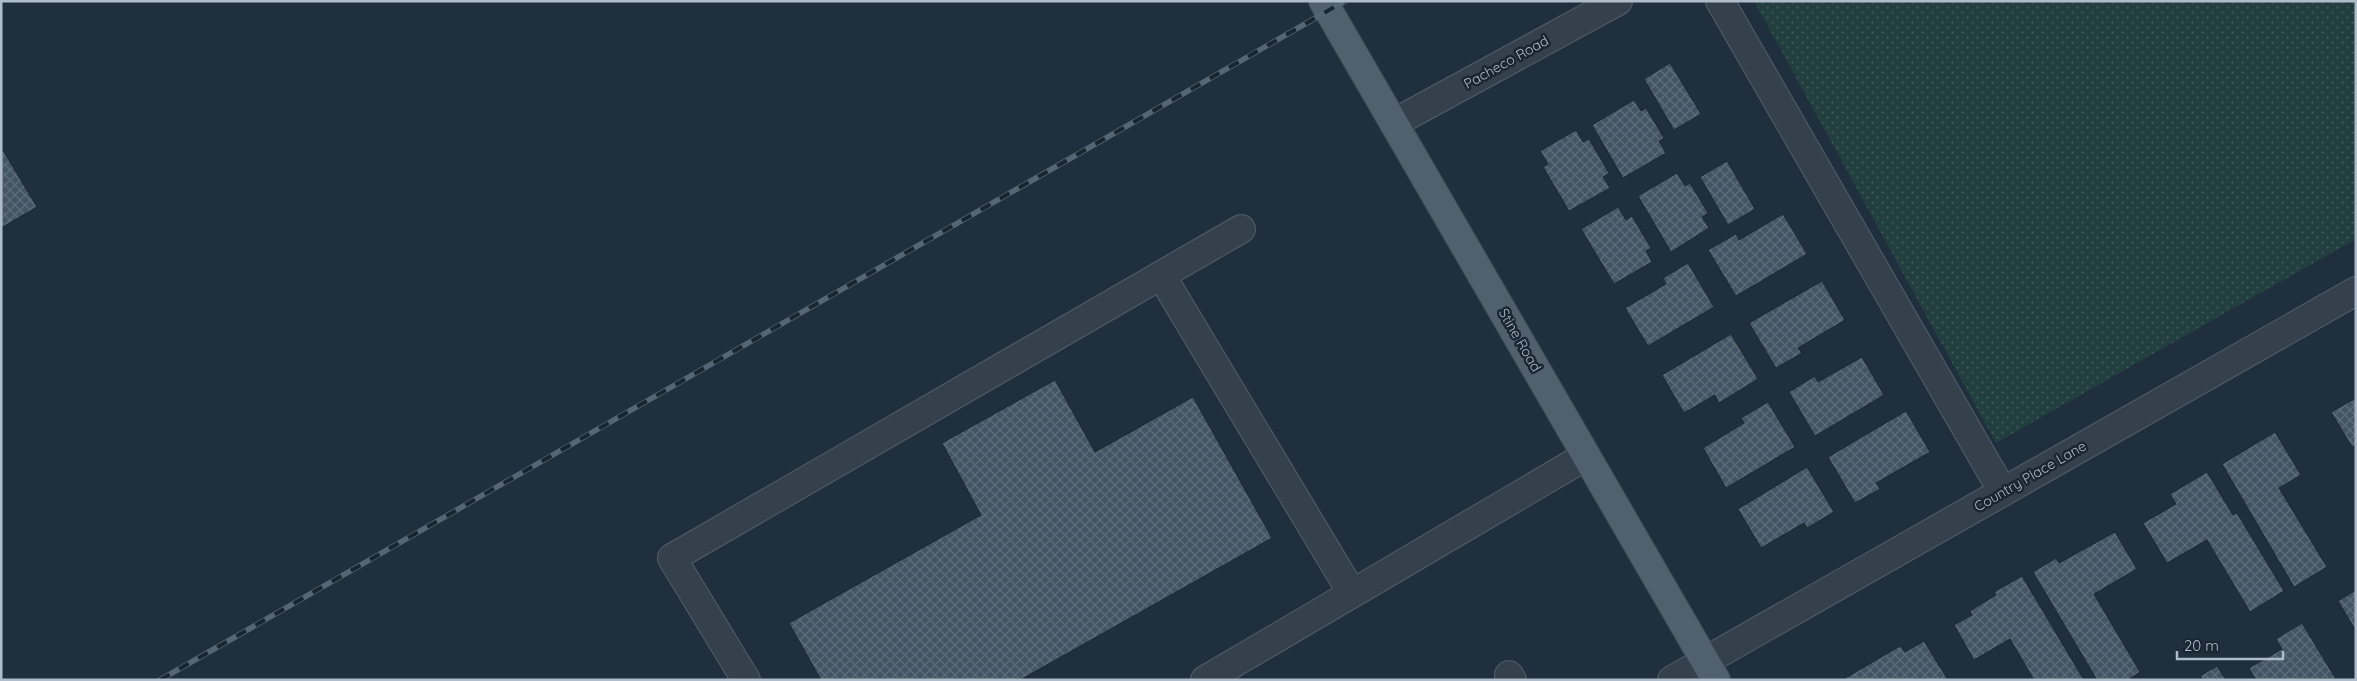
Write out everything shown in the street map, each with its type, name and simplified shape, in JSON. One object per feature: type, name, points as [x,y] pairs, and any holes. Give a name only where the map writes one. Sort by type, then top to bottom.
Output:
[{"type":"main road","name":"Stine Road","points":[[1323,1],[1710,671]]},
{"type":"street","name":"Pacheco Road","points":[[1394,123],[1618,1]]},
{"type":"street","points":[[1720,1],[2003,492]]},
{"type":"street","points":[[746,680],[672,558],[1241,229]]},
{"type":"street","points":[[1162,275],[1352,593]]},
{"type":"street","name":"Country Place Lane","points":[[1672,680],[1710,671],[2003,492],[2356,291]]},
{"type":"street","points":[[1206,680],[1586,456]]},
{"type":"green space","points":[[1754,1],[2356,1],[2356,239],[1996,443]]},
{"type":"building","points":[[1670,63],[1701,114],[1674,130],[1644,79]]},
{"type":"building","points":[[1634,100],[1641,111],[1646,108],[1664,138],[1659,141],[1666,153],[1623,178],[1592,125]]},
{"type":"building","points":[[1576,130],[1583,142],[1589,139],[1609,173],[1603,177],[1610,188],[1569,211],[1543,167],[1548,164],[1540,151]]},
{"type":"building","points":[[1,147],[37,207],[1,228]]},
{"type":"building","points":[[1727,161],[1755,209],[1728,225],[1700,177]]},
{"type":"building","points":[[1677,173],[1685,186],[1690,183],[1708,213],[1702,217],[1709,228],[1671,252],[1638,196]]},
{"type":"building","points":[[1618,207],[1626,220],[1632,216],[1651,248],[1646,251],[1652,262],[1614,284],[1581,229]]},
{"type":"building","points":[[1783,214],[1807,254],[1736,296],[1708,250],[1736,234],[1739,240]]},
{"type":"building","points":[[1688,263],[1714,307],[1648,346],[1625,308],[1666,284],[1663,278]]},
{"type":"building","points":[[1822,281],[1845,320],[1798,348],[1802,353],[1776,368],[1749,323]]},
{"type":"building","points":[[1731,334],[1758,379],[1719,403],[1715,395],[1684,413],[1662,375]]},
{"type":"building","points":[[1862,357],[1884,395],[1815,436],[1789,392],[1815,376],[1818,382]]},
{"type":"building","points":[[1055,380],[1095,452],[1193,397],[1272,538],[1020,680],[821,680],[789,623],[981,515],[942,443]]},
{"type":"building","points":[[2356,398],[2356,445],[2352,447],[2331,412]]},
{"type":"building","points":[[1768,402],[1795,447],[1726,488],[1703,448],[1744,423],[1741,418]]},
{"type":"building","points":[[1906,411],[1930,452],[1876,483],[1880,489],[1855,503],[1828,457]]},
{"type":"building","points":[[2275,432],[2301,475],[2279,488],[2327,567],[2294,587],[2222,464]]},
{"type":"building","points":[[1807,467],[1834,512],[1807,528],[1804,523],[1761,548],[1738,509]]},
{"type":"building","points":[[2207,472],[2233,515],[2237,513],[2284,591],[2250,612],[2207,540],[2167,563],[2143,523],[2176,504],[2170,494]]},
{"type":"building","points":[[2115,532],[2137,569],[2094,594],[2140,672],[2128,680],[2097,680],[2033,572],[2056,558],[2059,563]]},
{"type":"building","points":[[2022,576],[2084,680],[2034,680],[2010,639],[1974,660],[1954,625],[1972,615],[1970,611],[1996,595],[1994,592]]},
{"type":"building","points":[[2356,590],[2356,631],[2338,601]]},
{"type":"building","points":[[2302,623],[2336,679],[2256,680],[2249,668],[2282,649],[2276,639]]},
{"type":"building","points":[[1924,641],[1948,680],[1842,680],[1900,646],[1905,652]]},
{"type":"building","points":[[2217,666],[2226,680],[2203,680],[2200,676]]},
{"type":"railway","points":[[160,680],[1345,1]]}]
